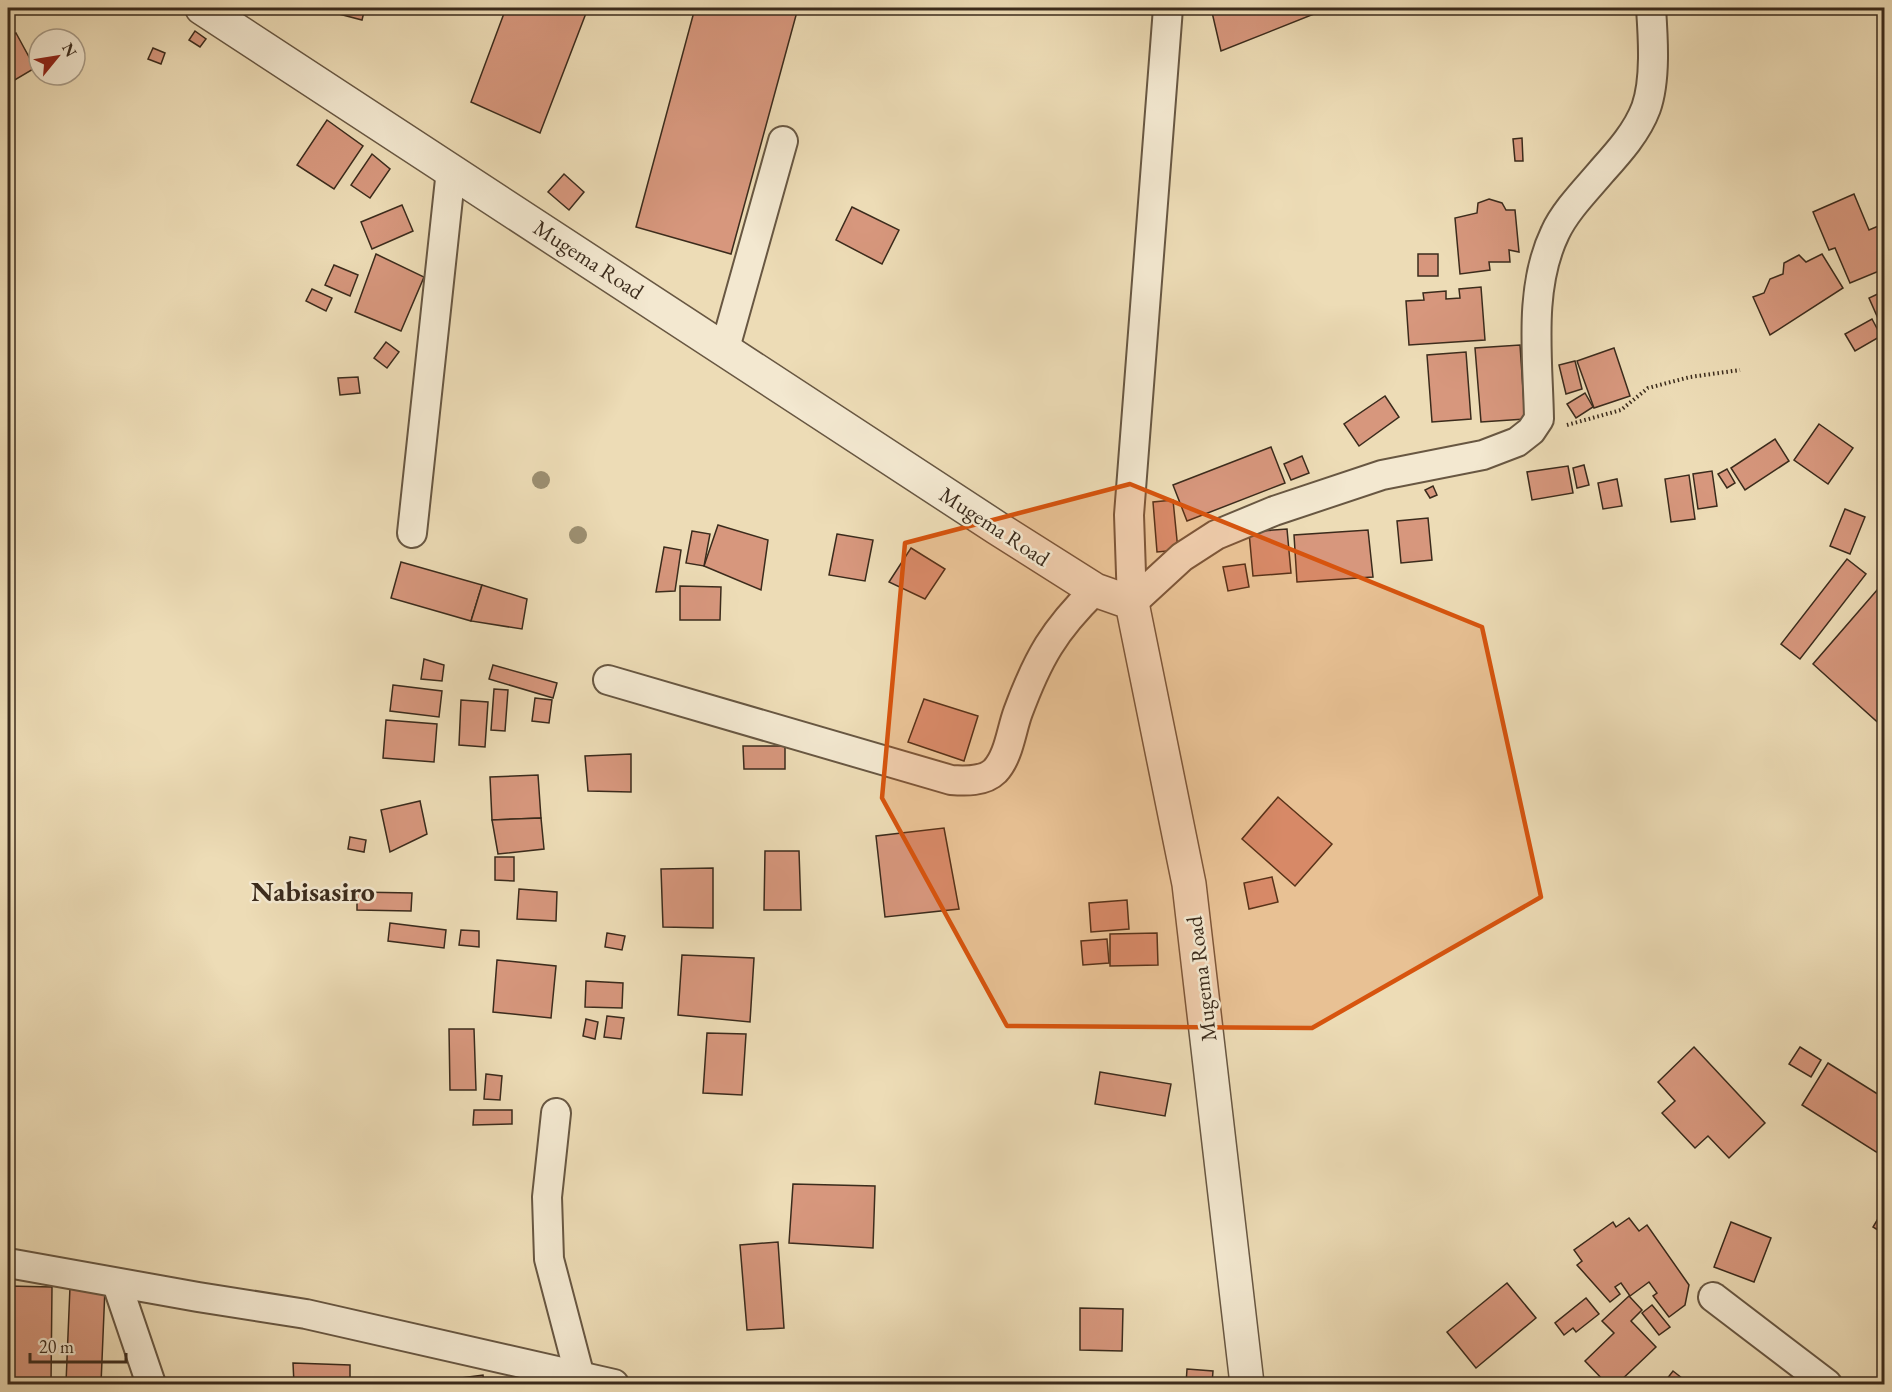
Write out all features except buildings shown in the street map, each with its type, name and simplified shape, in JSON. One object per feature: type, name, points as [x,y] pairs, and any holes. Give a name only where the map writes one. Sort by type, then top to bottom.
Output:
[{"type":"street","name":"Mugema Road","points":[[201,8],[1095,590],[1132,603],[1190,884],[1247,1384]]},
{"type":"street","points":[[1132,603],[1130,515],[1168,8]]},
{"type":"street","points":[[1132,603],[1182,557],[1216,535],[1274,511],[1382,476],[1483,455],[1517,442],[1531,431],[1539,419],[1538,303],[1544,262],[1555,232],[1588,187],[1626,144],[1646,107],[1653,61],[1652,8]]},
{"type":"street","points":[[725,348],[783,141]]},
{"type":"street","points":[[412,533],[451,170]]},
{"type":"street","points":[[608,681],[951,780],[970,781],[994,772],[1003,759],[1018,712],[1045,649],[1065,619],[1095,590]]},
{"type":"street","points":[[556,1113],[547,1197],[549,1259],[580,1377]]},
{"type":"street","points":[[8,1263],[117,1284],[306,1314],[614,1384]]},
{"type":"street","points":[[117,1284],[151,1384]]},
{"type":"street","points":[[1713,1298],[1827,1384]]},
{"type":"path","points":[[1531,431],[1576,423],[1621,410],[1648,388],[1690,377],[1740,370]]},
{"type":"highlighted area","points":[[1130,484],[1482,627],[1541,897],[1312,1028],[1007,1026],[882,798],[905,543]]},
{"type":"district","name":"Nabisasiro","points":[[313,891]]}]
